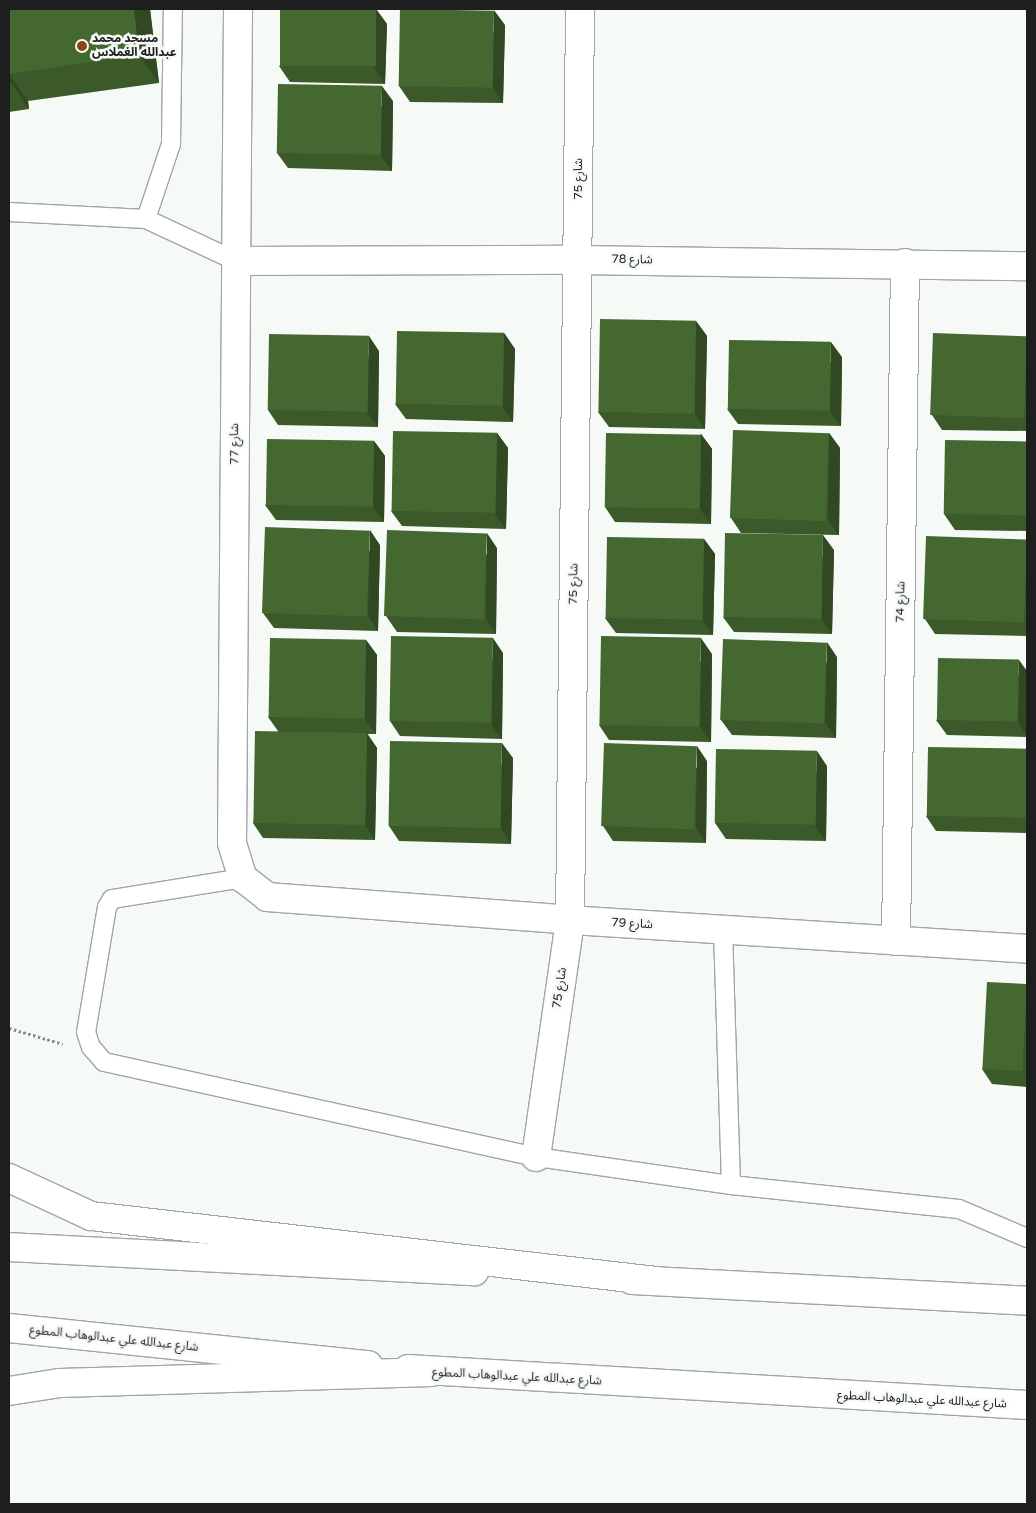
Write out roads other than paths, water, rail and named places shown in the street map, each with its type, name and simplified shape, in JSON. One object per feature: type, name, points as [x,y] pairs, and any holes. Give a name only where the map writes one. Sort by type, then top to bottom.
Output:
[{"type":"main road","name":"شارع 77","points":[[238,9],[232,843],[243,878]]},
{"type":"main road","name":"شارع 75","points":[[536,1157],[570,920],[580,9]]},
{"type":"main road","name":"شارع 78","points":[[236,261],[578,260],[1027,266]]},
{"type":"main road","name":"شارع 74","points":[[896,941],[905,263]]},
{"type":"main road","name":"شارع 79","points":[[243,878],[267,897],[570,920],[1027,949]]},
{"type":"main road","points":[[9,1178],[91,1216],[656,1281]]},
{"type":"main road","points":[[9,1247],[1027,1301]]},
{"type":"main road","name":"شارع عبدالله علي عبدالوهاب المطوع","points":[[9,1328],[432,1372],[1027,1406]]},
{"type":"main road","points":[[9,1391],[60,1383],[432,1372]]},
{"type":"lane","points":[[146,219],[171,144],[173,9]]},
{"type":"lane","points":[[9,212],[146,219],[236,261]]},
{"type":"lane","points":[[243,878],[112,899],[107,907],[86,1032],[91,1047],[104,1062],[536,1157],[731,1185],[959,1209],[1027,1238]]},
{"type":"lane","points":[[723,930],[731,1185]]},
{"type":"place","name":"مسجد محمد عبدالله الغملاس","points":[[82,46]]}]
